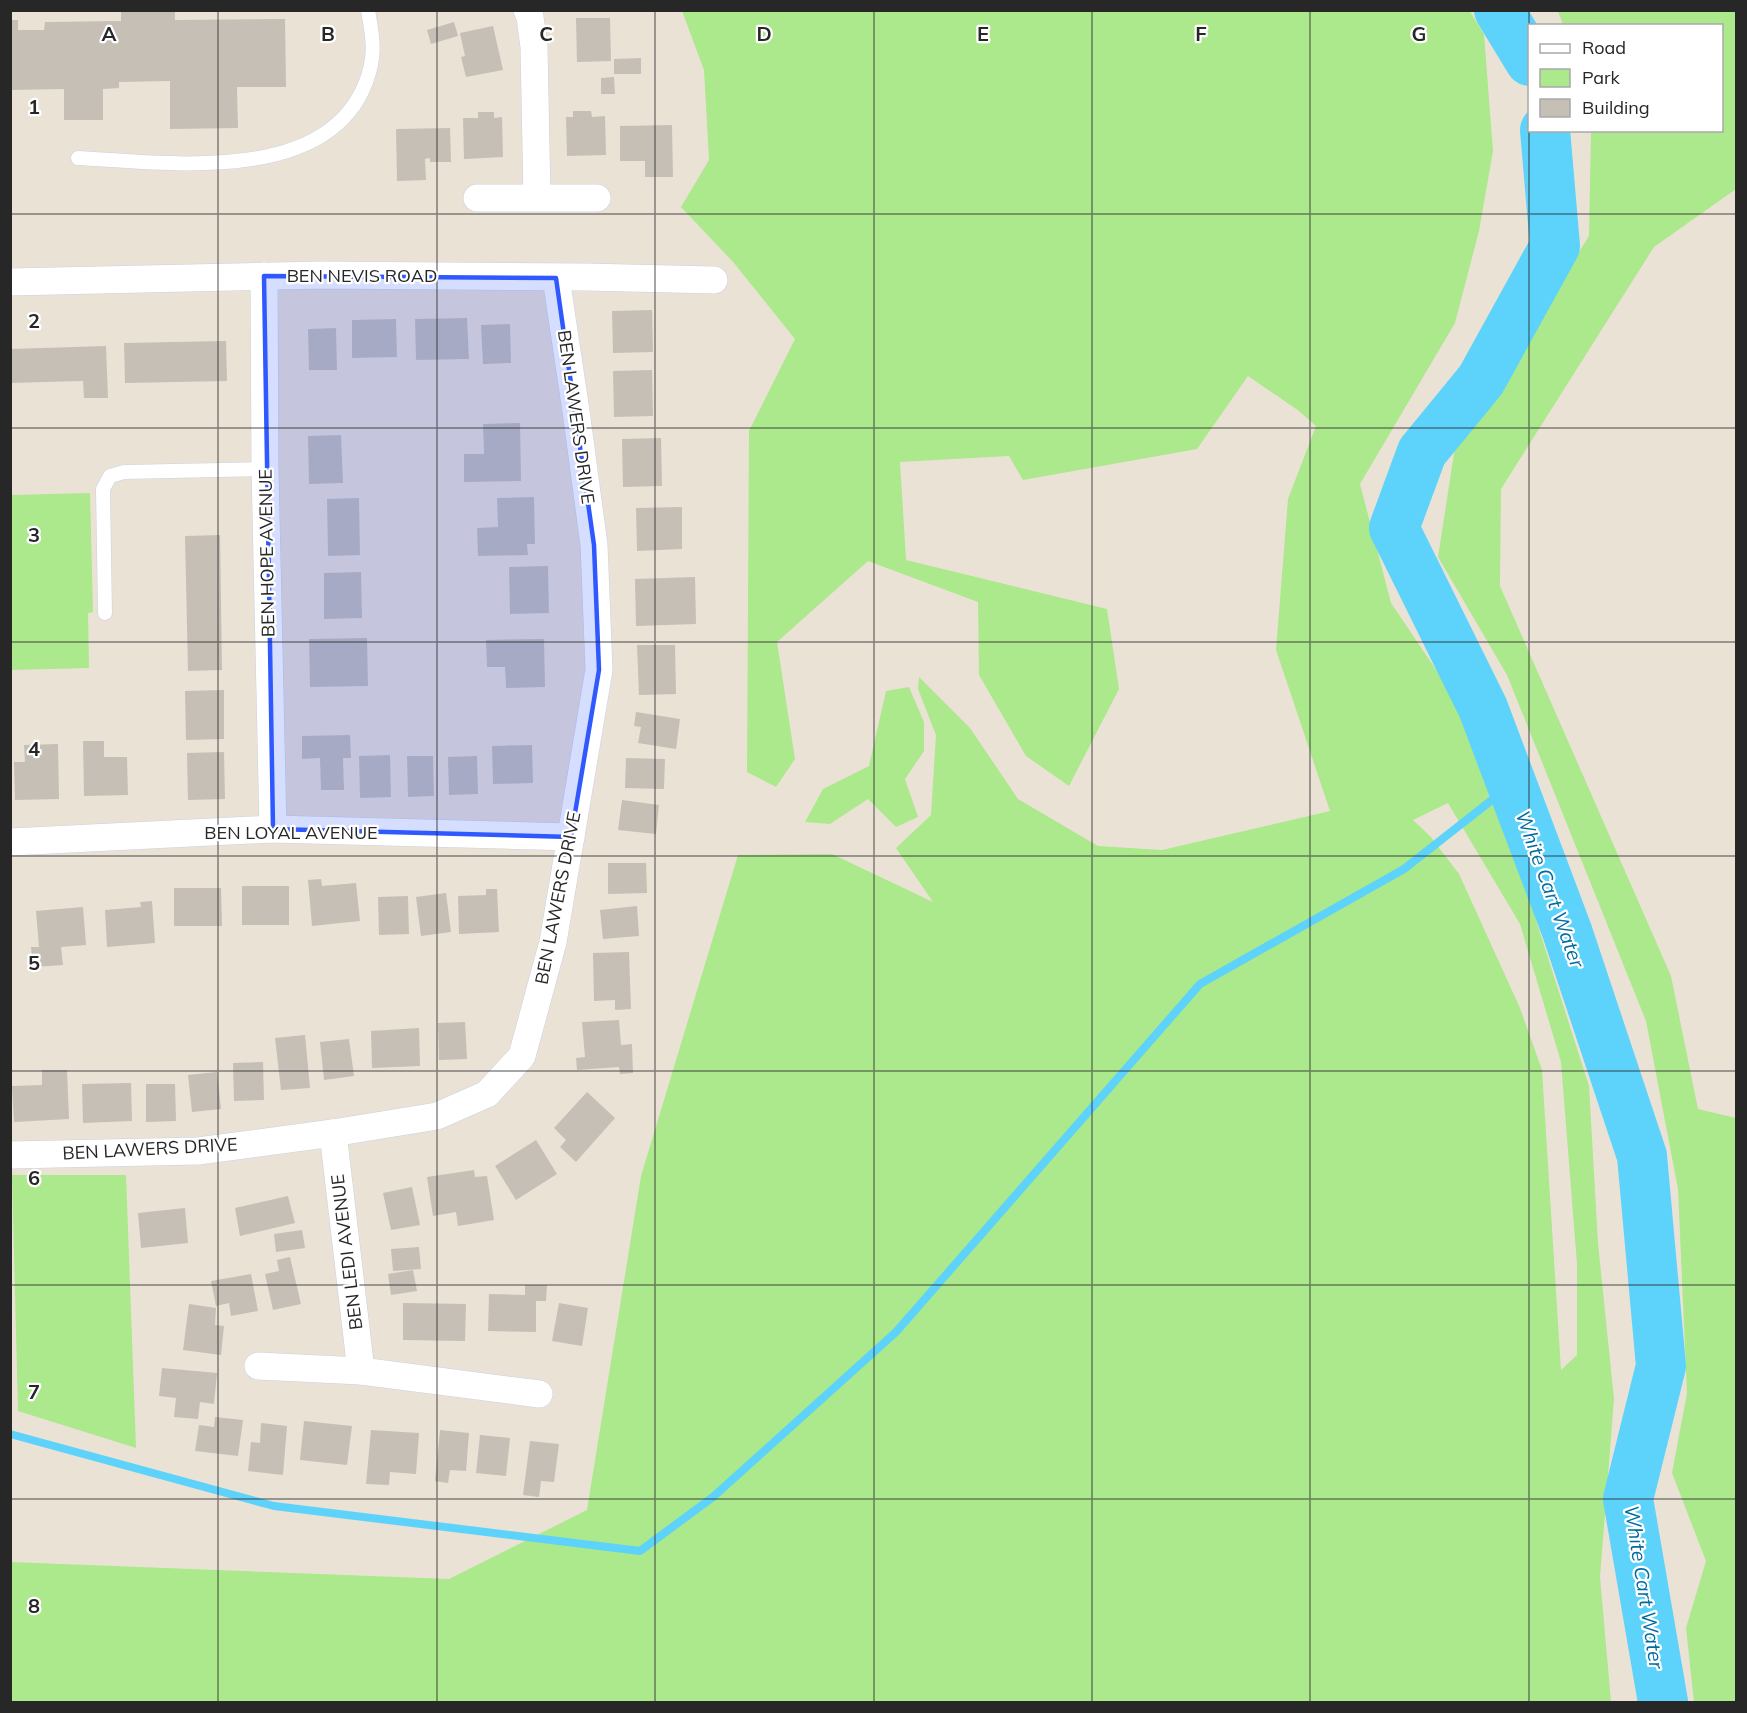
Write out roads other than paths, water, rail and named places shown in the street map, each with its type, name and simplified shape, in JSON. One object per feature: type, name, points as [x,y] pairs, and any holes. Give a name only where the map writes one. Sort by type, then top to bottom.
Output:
[{"type":"street","points":[[527,10],[534,47],[537,197]]},
{"type":"street","points":[[477,198],[597,198]]},
{"type":"street","name":"BEN NEVIS ROAD","points":[[10,282],[264,276],[586,277],[714,280]]},
{"type":"street","name":"BEN HOPE AVENUE","points":[[264,276],[265,470],[273,829]]},
{"type":"street","name":"BEN LAWERS DRIVE","points":[[10,1155],[198,1151],[437,1116],[487,1094],[522,1056],[553,942],[599,670],[594,545],[556,278]]},
{"type":"street","name":"BEN LOYAL AVENUE","points":[[10,842],[273,829],[571,837]]},
{"type":"street","name":"BEN LEDI AVENUE","points":[[333,1133],[361,1371]]},
{"type":"street","points":[[258,1366],[361,1371],[539,1394]]},
{"type":"lane","points":[[78,158],[156,162],[228,162],[275,155],[327,133],[348,114],[361,92],[371,64],[372,35],[368,10]]},
{"type":"lane","points":[[105,613],[103,489],[110,476],[124,472],[265,470]]},
{"type":"waterway","name":"White Cart Water","points":[[1499,10],[1528,58]]},
{"type":"waterway","name":"White Cart Water","points":[[1545,132],[1555,246],[1481,380],[1422,452],[1394,528],[1483,708],[1567,931],[1642,1156],[1661,1366],[1628,1499],[1663,1702]]},
{"type":"waterway","points":[[10,1434],[274,1506],[640,1551],[713,1497],[896,1332],[1200,984],[1404,869],[1511,785]]}]
